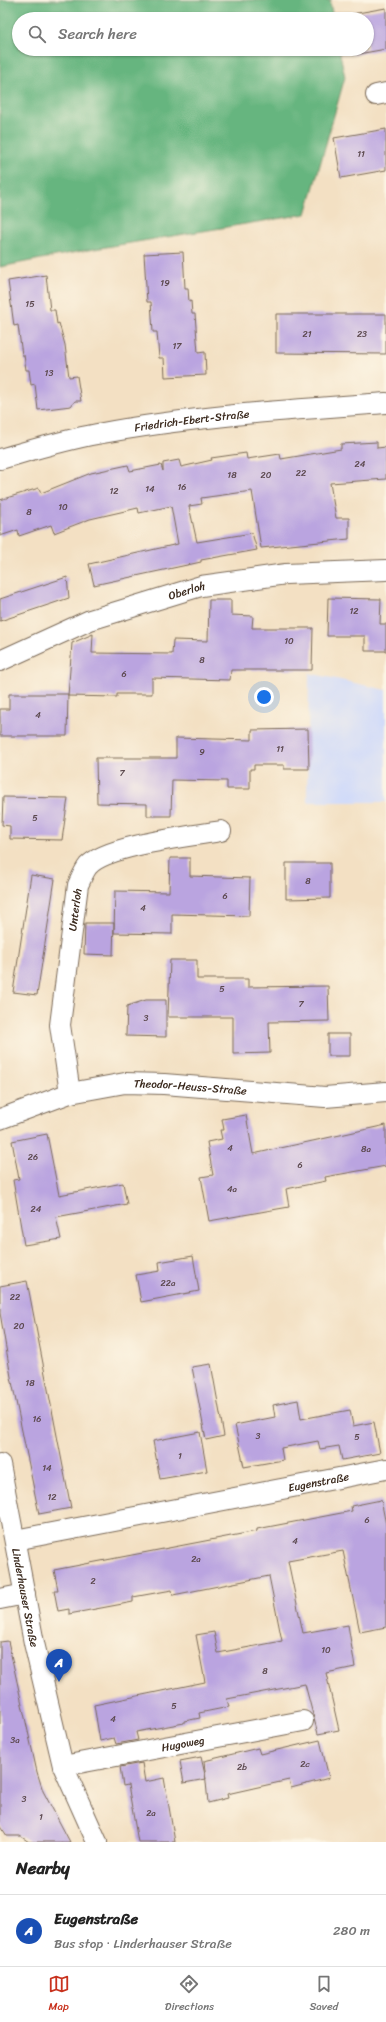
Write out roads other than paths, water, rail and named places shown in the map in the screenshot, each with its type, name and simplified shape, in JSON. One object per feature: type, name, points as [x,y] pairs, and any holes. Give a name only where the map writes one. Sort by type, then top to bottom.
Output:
[{"type":"street","name":"Friedrich-Ebert-Straße","points":[[0,459],[96,434],[138,427],[260,412],[386,403]]},
{"type":"street","name":"Oberloh","points":[[0,661],[90,620],[201,586],[286,574],[386,570]]},
{"type":"street","name":"Unterloh","points":[[70,1093],[60,1025],[78,885],[89,865],[112,852],[135,846],[221,831]]},
{"type":"street","name":"Theodor-Heuss-Straße","points":[[0,1119],[70,1093],[125,1083],[164,1084],[325,1097],[386,1092]]},
{"type":"street","name":"Linderhauser Straße","points":[[0,1464],[42,1681],[63,1766],[97,1842]]},
{"type":"street","name":"Eugenstraße","points":[[15,1540],[386,1469]]},
{"type":"street","points":[[0,1599],[25,1594]]},
{"type":"street","name":"Hugoweg","points":[[63,1766],[303,1721]]},
{"type":"place","name":"Eugenstraße","points":[[59,1682]]}]
